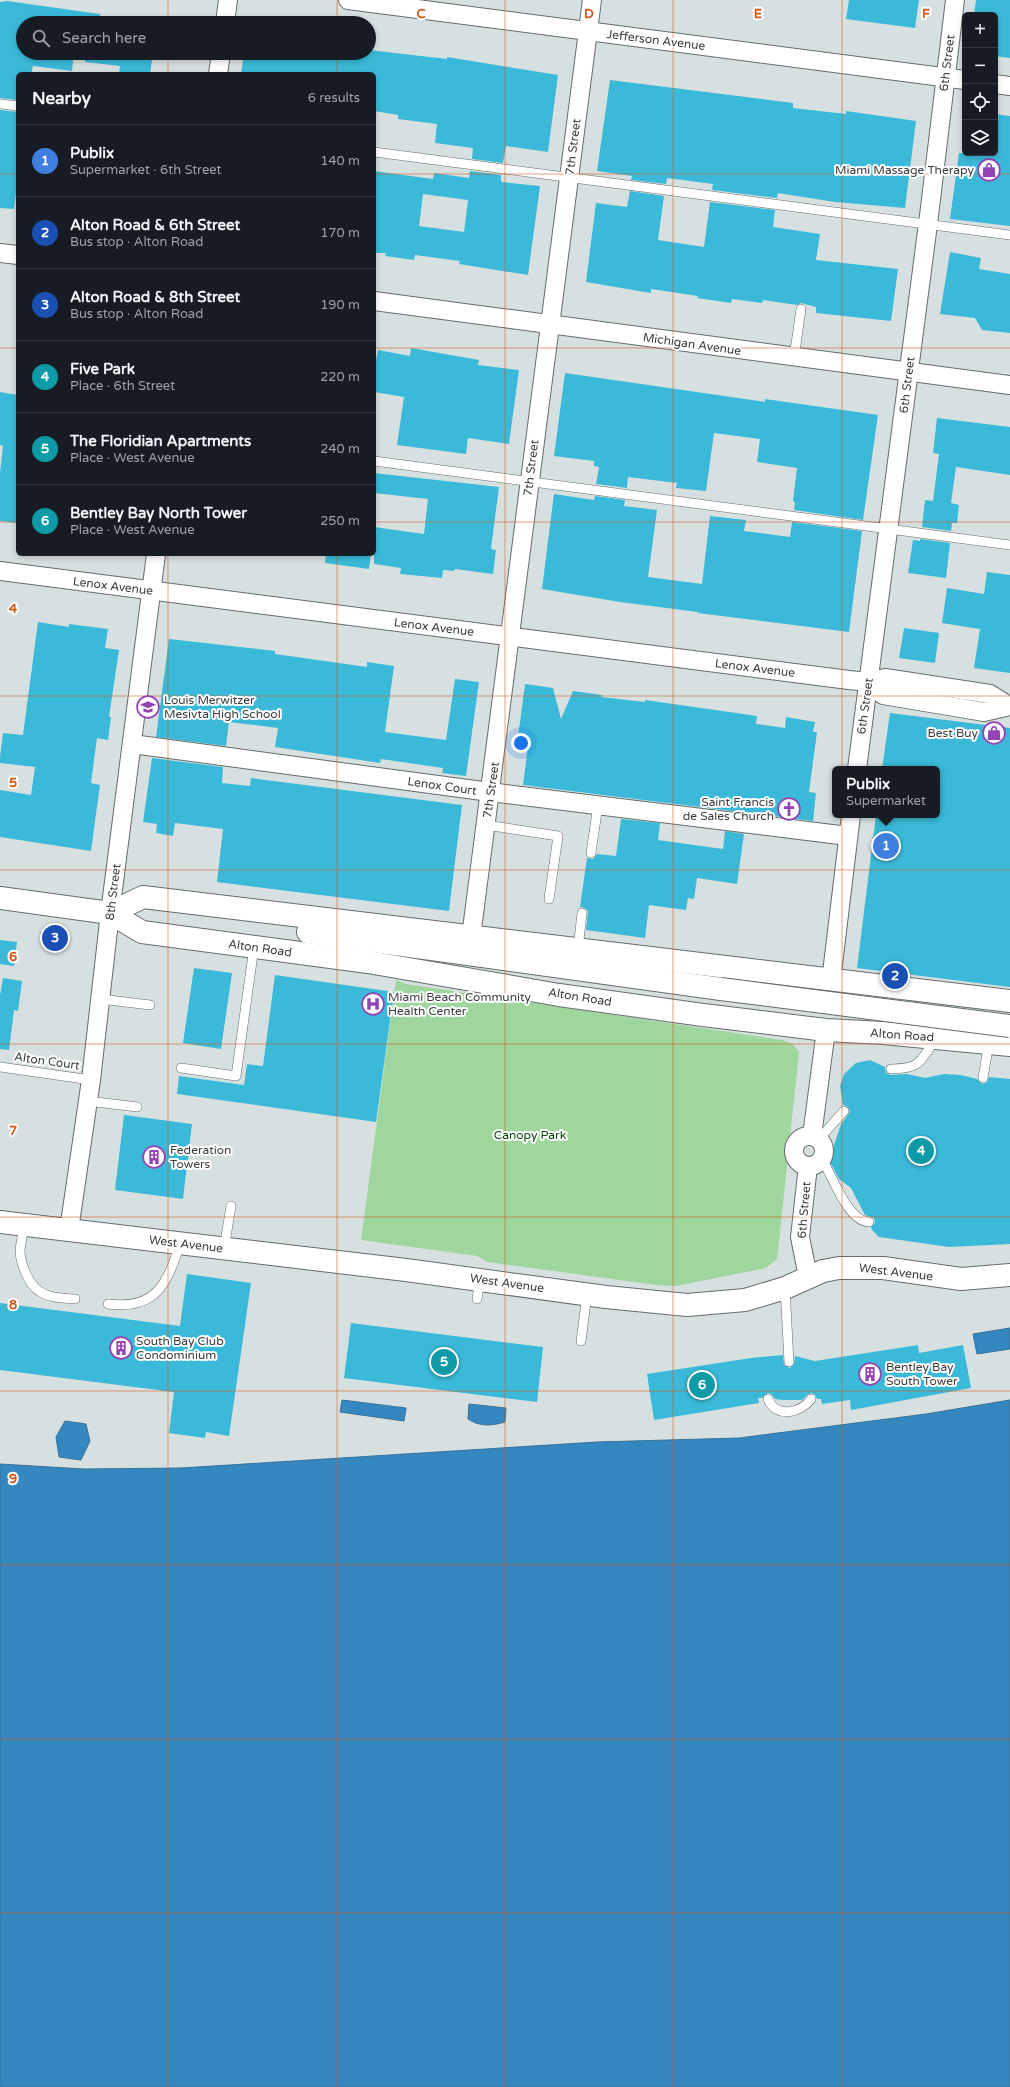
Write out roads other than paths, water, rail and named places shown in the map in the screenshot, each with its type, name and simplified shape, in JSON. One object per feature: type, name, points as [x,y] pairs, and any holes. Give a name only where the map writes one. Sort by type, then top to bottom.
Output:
[{"type":"main road","points":[[110,913],[143,897],[831,981],[1010,1001]]},
{"type":"main road","name":"Alton Road","points":[[0,898],[110,913],[142,932],[368,962],[559,995],[800,1028],[937,1037],[1000,1043]]},
{"type":"main road","points":[[110,913],[141,905],[357,939],[1010,1026]]},
{"type":"main road","points":[[800,1028],[814,1019],[825,1004],[831,981]]},
{"type":"main road","name":"West Avenue","points":[[0,1222],[224,1249],[478,1289],[587,1295],[687,1305],[746,1300],[785,1288],[808,1277],[839,1268],[858,1267],[961,1279],[1010,1275]]},
{"type":"street","points":[[226,16],[228,0]]},
{"type":"street","name":"Jefferson Avenue","points":[[348,0],[962,80]]},
{"type":"street","name":"7th Street","points":[[471,937],[592,0]]},
{"type":"street","name":"6th Street","points":[[857,766],[928,224],[955,0]]},
{"type":"street","points":[[218,72],[220,60]]},
{"type":"street","points":[[998,84],[1010,86]]},
{"type":"street","points":[[0,253],[16,255]]},
{"type":"street","name":"Michigan Avenue","points":[[376,301],[794,358],[1010,385]]},
{"type":"street","name":"8th Street","points":[[69,1230],[91,1080],[110,913],[156,556]]},
{"type":"street","name":"Lenox Avenue","points":[[0,571],[868,682],[885,678],[990,694],[1009,706]]},
{"type":"street","name":"Lenox Court","points":[[132,744],[490,792],[848,836]]},
{"type":"street","points":[[831,981],[851,818]]},
{"type":"street","points":[[815,1138],[800,1138],[794,1149],[796,1159],[804,1164],[815,1162],[823,1148],[815,1138],[826,1030]]},
{"type":"street","name":"6th Street","points":[[808,1277],[800,1232],[815,1162]]},
{"type":"lane","points":[[0,104],[16,106]]},
{"type":"lane","points":[[376,152],[1010,235]]},
{"type":"lane","points":[[794,358],[801,309]]},
{"type":"lane","points":[[376,461],[1010,545]]},
{"type":"lane","points":[[591,853],[598,805]]},
{"type":"lane","points":[[486,825],[558,836],[549,899]]},
{"type":"lane","points":[[578,949],[582,913]]},
{"type":"lane","points":[[181,1068],[236,1076],[254,947]]},
{"type":"lane","points":[[100,999],[150,1005]]},
{"type":"lane","points":[[890,1069],[918,1065],[937,1037]]},
{"type":"lane","points":[[983,1078],[1000,1043]]},
{"type":"lane","name":"Alton Court","points":[[0,1067],[91,1080]]},
{"type":"lane","points":[[88,1101],[137,1107]]},
{"type":"lane","points":[[815,1138],[844,1111]]},
{"type":"lane","points":[[815,1162],[852,1215],[862,1222],[869,1222]]},
{"type":"lane","points":[[224,1249],[231,1206]]},
{"type":"lane","points":[[24,1225],[20,1250],[23,1264],[31,1282],[38,1291],[45,1294],[75,1298]]},
{"type":"lane","points":[[108,1304],[134,1305],[149,1299],[159,1292],[171,1273],[180,1244]]},
{"type":"lane","points":[[785,1288],[789,1362]]},
{"type":"lane","points":[[581,1340],[587,1295]]},
{"type":"lane","points":[[768,1399],[775,1408],[791,1412],[806,1406],[811,1399]]},
{"type":"water","points":[[1010,1328],[1010,1349],[977,1354],[973,1334]]},
{"type":"water","points":[[342,1400],[406,1408],[404,1421],[340,1412]]},
{"type":"water","points":[[1010,1400],[1010,2087],[0,2087],[0,1464],[84,1469],[181,1468],[597,1442],[739,1438],[926,1414]]},
{"type":"water","points":[[469,1404],[506,1408],[505,1422],[482,1425],[473,1422],[468,1419]]},
{"type":"water","points":[[65,1421],[86,1424],[90,1441],[81,1460],[59,1457],[56,1437]]},
{"type":"place","name":"Miami Massage Therapy","points":[[989,170]]},
{"type":"place","name":"Louis Merwitzer Mesivta High School","points":[[148,707]]},
{"type":"place","name":"Best Buy","points":[[994,733]]},
{"type":"place","name":"Saint Francis de Sales Church","points":[[789,809]]},
{"type":"place","name":"Publix","points":[[886,846]]},
{"type":"place","name":"Alton Road & 8th Street","points":[[55,938]]},
{"type":"place","name":"Alton Road & 6th Street","points":[[895,976]]},
{"type":"place","name":"Miami Beach Community Health Center","points":[[373,1004]]},
{"type":"place","name":"Five Park","points":[[921,1151]]},
{"type":"place","name":"Federation Towers","points":[[154,1157]]},
{"type":"place","name":"South Bay Club Condominium","points":[[121,1348]]},
{"type":"place","name":"The Floridian Apartments","points":[[444,1362]]},
{"type":"place","name":"Bentley Bay South Tower","points":[[870,1374]]},
{"type":"place","name":"Bentley Bay North Tower","points":[[702,1385]]},
{"type":"park label","name":"Canopy Park","points":[[530,1135]]}]
